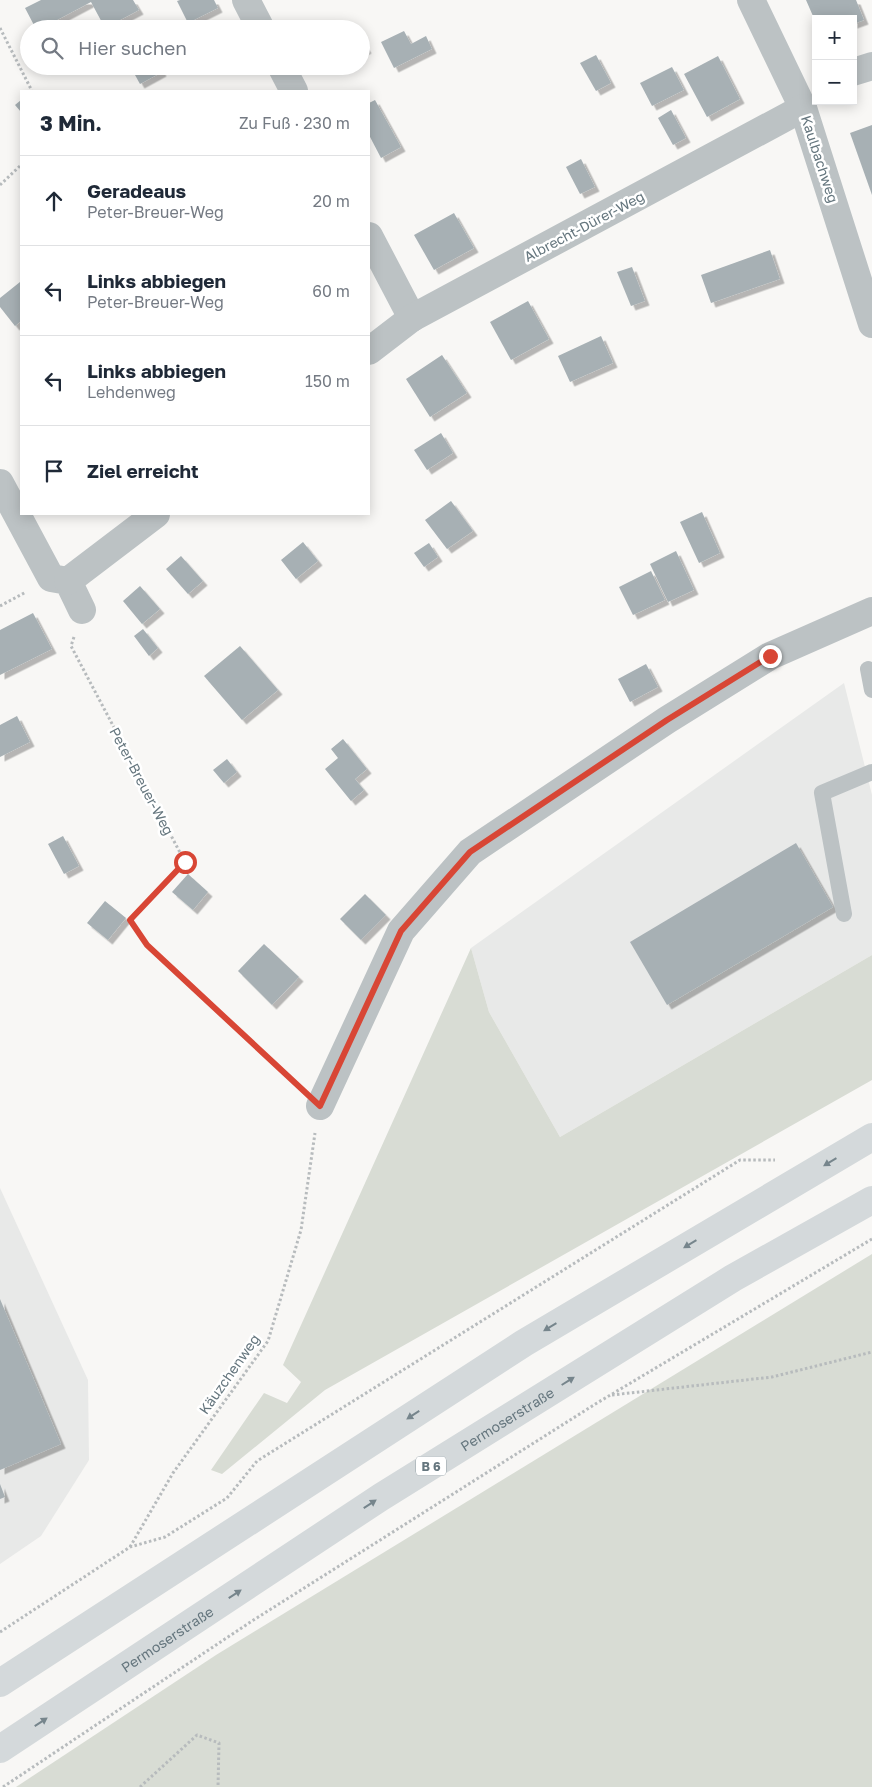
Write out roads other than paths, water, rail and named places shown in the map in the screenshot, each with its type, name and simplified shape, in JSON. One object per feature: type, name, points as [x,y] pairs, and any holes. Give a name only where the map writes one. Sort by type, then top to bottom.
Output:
[{"type":"main road","points":[[0,1683],[524,1343],[872,1137]]},
{"type":"main road","name":"Permoserstraße","points":[[0,1749],[381,1497],[733,1278],[872,1200]]},
{"type":"street","points":[[246,0],[256,20]]},
{"type":"street","name":"Kaulbachweg","points":[[751,0],[805,94],[872,324]]},
{"type":"street","points":[[857,71],[872,66]]},
{"type":"street","points":[[286,75],[293,90]]},
{"type":"street","name":"Albrecht-Dürer-Weg","points":[[370,350],[412,318],[805,94]]},
{"type":"street","points":[[370,238],[412,318]]},
{"type":"street","points":[[0,483],[51,578],[68,581],[155,515]]},
{"type":"street","points":[[68,581],[82,610]]},
{"type":"street","points":[[320,1106],[401,931],[470,852],[667,720],[770,656],[872,611]]},
{"type":"lane","points":[[868,669],[872,690]]},
{"type":"lane","points":[[844,914],[822,793],[872,772]]}]
